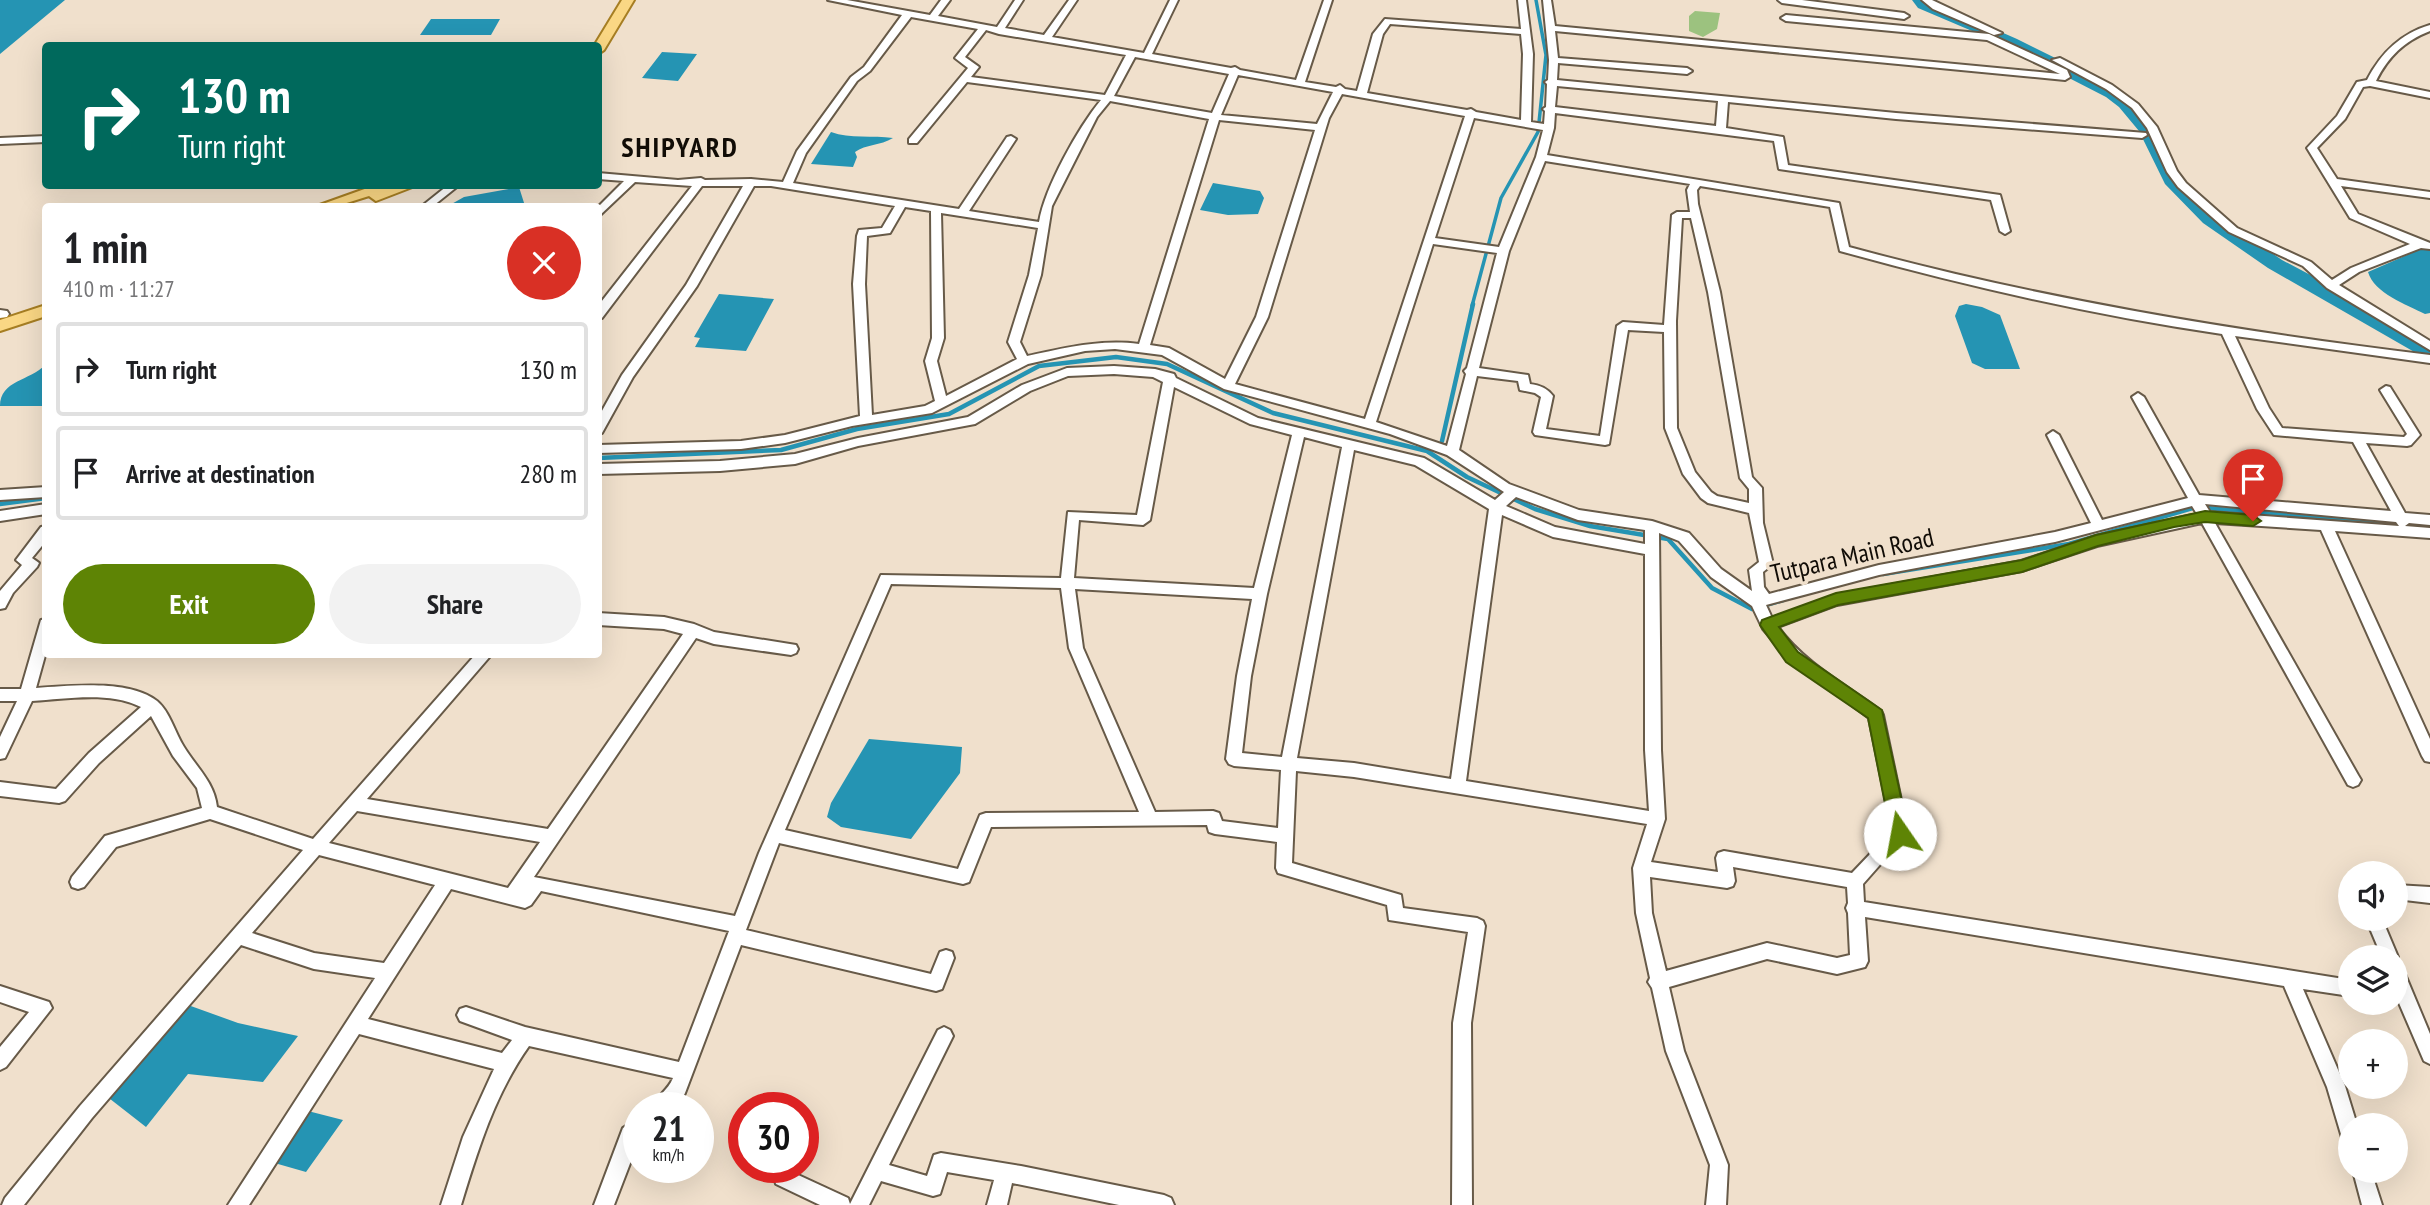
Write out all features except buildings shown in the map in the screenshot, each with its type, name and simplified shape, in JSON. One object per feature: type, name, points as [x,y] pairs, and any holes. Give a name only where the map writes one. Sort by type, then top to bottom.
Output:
[{"type":"main road","points":[[591,42],[617,0]]},
{"type":"main road","points":[[602,43],[628,0]]},
{"type":"main road","points":[[333,203],[377,189]]},
{"type":"main road","points":[[358,203],[399,189]]},
{"type":"main road","points":[[1,317],[42,302]]},
{"type":"main road","points":[[1,317],[42,311]]},
{"type":"street","points":[[832,0],[867,2],[908,14],[999,31],[1340,88],[1549,128]]},
{"type":"street","points":[[932,18],[946,0]]},
{"type":"street","points":[[999,31],[1019,0]]},
{"type":"street","points":[[1046,39],[1073,0]]},
{"type":"street","points":[[1147,55],[1174,0]]},
{"type":"street","points":[[1300,82],[1328,0]]},
{"type":"street","points":[[1522,0],[1528,54],[1526,123]]},
{"type":"street","points":[[1452,452],[1470,371],[1491,249],[1541,157],[1549,128],[1548,109],[1554,60],[1547,0]]},
{"type":"street","points":[[1782,0],[1904,16]]},
{"type":"street","points":[[1926,0],[1936,7],[2028,46],[2109,87],[2135,106],[2152,127],[2172,172],[2198,202],[2233,230],[2306,264],[2331,285],[2430,346]]},
{"type":"street","points":[[787,185],[801,153],[854,79],[867,69],[908,14]]},
{"type":"street","points":[[1549,28],[2065,77],[2064,72],[1989,37],[1786,18]]},
{"type":"street","points":[[1362,92],[1378,34],[1388,21],[1525,32]]},
{"type":"street","points":[[913,141],[974,66],[960,58],[983,28]]},
{"type":"street","points":[[2370,83],[2384,54],[2412,33],[2430,28]]},
{"type":"street","points":[[1024,361],[1014,342],[1035,275],[1047,206],[1065,166],[1093,116],[1108,98],[1132,53]]},
{"type":"street","points":[[1554,60],[1687,71]]},
{"type":"street","points":[[1144,346],[1216,117],[1235,70]]},
{"type":"street","points":[[965,79],[1108,98],[1216,117],[1322,128]]},
{"type":"street","points":[[1550,82],[2142,135]]},
{"type":"street","points":[[2425,245],[2354,216],[2312,148],[2341,117],[2360,84],[2370,83],[2430,95]]},
{"type":"street","points":[[1228,386],[1262,317],[1324,118],[1340,88]]},
{"type":"street","points":[[1721,130],[1723,99]]},
{"type":"street","points":[[1548,109],[1779,139],[1783,167],[1996,197],[2005,231]]},
{"type":"street","points":[[1369,424],[1471,113]]},
{"type":"street","points":[[0,141],[42,139]]},
{"type":"street","points":[[962,213],[1011,139]]},
{"type":"street","points":[[1541,157],[1835,205],[1844,249],[1897,265],[2112,314],[2430,359]]},
{"type":"street","points":[[602,176],[787,185],[1042,226]]},
{"type":"street","points":[[602,210],[632,179]]},
{"type":"street","points":[[602,310],[701,181]]},
{"type":"street","points":[[2333,181],[2430,195]]},
{"type":"street","points":[[602,423],[628,375],[691,286],[751,182]]},
{"type":"street","points":[[1657,982],[1767,951],[1837,966],[1859,961],[1854,908],[1855,881],[1900,834],[1876,715],[1792,657],[1767,623],[1756,570],[1766,564],[1756,510],[1755,488],[1746,478],[1714,292],[1696,215],[1692,190],[1697,182]]},
{"type":"street","points":[[431,203],[449,189]]},
{"type":"street","points":[[866,420],[859,284],[862,236],[863,232],[886,231],[902,203]]},
{"type":"street","points":[[936,209],[938,338],[931,361],[942,404]]},
{"type":"street","points":[[1696,215],[1677,215],[1670,329],[1671,428],[1689,474],[1713,500],[1756,510]]},
{"type":"street","points":[[1428,240],[1491,249]]},
{"type":"street","points":[[2331,285],[2355,270],[2425,245]]},
{"type":"street","points":[[1470,371],[1524,378],[1524,387],[1538,389],[1547,396],[1539,432],[1605,441],[1623,326],[1670,329]]},
{"type":"street","points":[[2227,332],[2263,410],[2277,432],[2407,442],[2414,435],[2386,390]]},
{"type":"street","name":"Tutpara Main Road","points":[[602,449],[741,445],[785,439],[866,420],[928,410],[1024,361],[1085,346],[1144,346],[1191,362],[1228,386],[1369,424],[1452,452],[1506,498],[1578,515],[1653,538],[1684,537],[1716,573],[1761,600],[1879,570],[2201,508],[2403,524],[2430,520]]},
{"type":"street","points":[[602,469],[720,466],[795,459],[858,442],[971,421],[1026,388],[1067,372],[1114,370],[1155,373],[1170,377],[1254,421],[1419,461],[1506,498],[1553,532],[1653,538],[1653,750],[1657,818],[1642,868],[1644,913],[1657,982],[1675,1051],[1719,1164],[1716,1205]]},
{"type":"street","points":[[1150,818],[1076,648],[1067,583],[1073,514],[1143,520],[1170,377]]},
{"type":"street","points":[[2138,397],[2353,780]]},
{"type":"street","points":[[1299,432],[1260,594],[1244,676],[1234,759],[1289,761],[1657,818]]},
{"type":"street","points":[[2053,435],[2099,526]]},
{"type":"street","points":[[2357,438],[2403,524]]},
{"type":"street","points":[[1349,444],[1289,761],[1284,868],[1395,900],[1395,915],[1477,926],[1462,1023],[1462,1205]]},
{"type":"street","points":[[0,495],[42,492]]},
{"type":"street","points":[[1458,786],[1506,498]]},
{"type":"street","points":[[1767,623],[1836,600],[2022,566],[2201,508],[2326,527],[2403,524],[2430,533]]},
{"type":"street","points":[[0,516],[42,510]]},
{"type":"street","points":[[2326,527],[2430,756]]},
{"type":"street","points":[[0,604],[8,589],[32,563],[23,560],[42,536]]},
{"type":"street","points":[[676,1092],[775,835],[886,579],[1067,583],[1260,594]]},
{"type":"street","points":[[602,619],[664,622],[714,638],[791,649]]},
{"type":"street","points":[[511,897],[694,630]]},
{"type":"street","points":[[0,753],[26,697],[42,639]]},
{"type":"street","points":[[12,1205],[86,1112],[237,936],[482,658]]},
{"type":"street","points":[[0,695],[26,697],[98,693],[131,696],[152,706],[180,755],[208,789],[210,812]]},
{"type":"street","points":[[0,789],[59,796],[94,758],[152,706]]},
{"type":"street","points":[[354,804],[553,837]]},
{"type":"street","points":[[78,882],[111,841],[210,812],[316,847],[511,897],[524,900],[537,883],[738,930],[936,983],[946,958]]},
{"type":"street","points":[[775,835],[962,877],[986,820],[1213,818],[1215,827],[1285,836]]},
{"type":"street","points":[[1642,868],[1727,881],[1724,858],[1855,881]]},
{"type":"street","points":[[238,1205],[447,881]]},
{"type":"street","points":[[2408,893],[2430,895]]},
{"type":"street","points":[[1854,908],[2338,986]]},
{"type":"street","points":[[237,936],[314,961],[388,972]]},
{"type":"street","points":[[2290,979],[2336,1086],[2344,1113]]},
{"type":"street","points":[[0,994],[43,1008],[0,1061]]},
{"type":"street","points":[[2408,1011],[2430,1055]]},
{"type":"street","points":[[466,1015],[525,1036],[684,1072]]},
{"type":"street","points":[[354,1024],[506,1063]]},
{"type":"street","points":[[451,1205],[472,1137],[506,1063],[525,1036]]},
{"type":"street","points":[[859,1205],[944,1036]]},
{"type":"street","points":[[604,1205],[623,1155]]},
{"type":"street","points":[[877,1171],[933,1187],[941,1162],[1005,1172],[1164,1205]]},
{"type":"street","points":[[997,1205],[1005,1172]]},
{"type":"street","points":[[795,1183],[841,1205]]},
{"type":"street","points":[[2366,1183],[2372,1205]]},
{"type":"green space","points":[[1695,11],[1720,13],[1717,29],[1703,37],[1689,31],[1689,16]]},
{"type":"water","points":[[0,0],[65,0],[0,54]]},
{"type":"water","points":[[431,19],[500,19],[491,35],[420,35]]},
{"type":"water","points":[[662,52],[697,54],[678,81],[642,78]]},
{"type":"water","points":[[831,132],[893,138],[855,152],[857,157],[853,167],[811,164]]},
{"type":"water","points":[[1213,183],[1260,191],[1264,198],[1258,214],[1228,215],[1200,210]]},
{"type":"water","points":[[520,189],[524,203],[453,203],[464,197]]},
{"type":"water","points":[[2423,248],[2430,250],[2430,313],[2425,314],[2384,292],[2368,272]]},
{"type":"water","points":[[719,294],[774,299],[746,351],[695,347],[700,338],[694,337]]},
{"type":"water","points":[[1966,304],[2000,315],[2020,369],[1985,369],[1972,363],[1955,316],[1959,306]]},
{"type":"water","points":[[42,368],[42,406],[0,406],[1,397],[10,386]]},
{"type":"water","points":[[869,739],[962,747],[960,773],[911,839],[841,827],[827,817],[831,803]]},
{"type":"water","points":[[188,1005],[238,1023],[298,1036],[263,1082],[188,1074],[146,1127],[105,1095]]},
{"type":"water","points":[[304,1110],[343,1120],[306,1172],[271,1162]]},
{"type":"waterway","points":[[1472,306],[1501,198],[1538,132],[1546,55],[1536,0]]},
{"type":"waterway","points":[[1920,0],[1924,5],[2011,42],[2112,93],[2125,103],[2147,130],[2171,180],[2210,219],[2275,264],[2360,310],[2430,354]]},
{"type":"waterway","points":[[1442,441],[1473,304]]},
{"type":"waterway","points":[[602,458],[781,450],[857,429],[949,414],[1039,366],[1116,357],[1167,364],[1273,413],[1427,451],[1467,477],[1535,509],[1590,526],[1668,539],[1712,588],[1752,609],[1783,600]]},
{"type":"waterway","points":[[0,504],[42,499]]},
{"type":"waterway","points":[[1883,574],[2069,544],[2196,507],[2430,528]]},
{"type":"district","name":"SHIPYARD","points":[[680,146]]},
{"type":"route","points":[[1900,834],[1876,715],[1845,691],[1792,657],[1768,625],[1836,600],[2022,566],[2096,541],[2174,522],[2205,517],[2253,521]]}]
